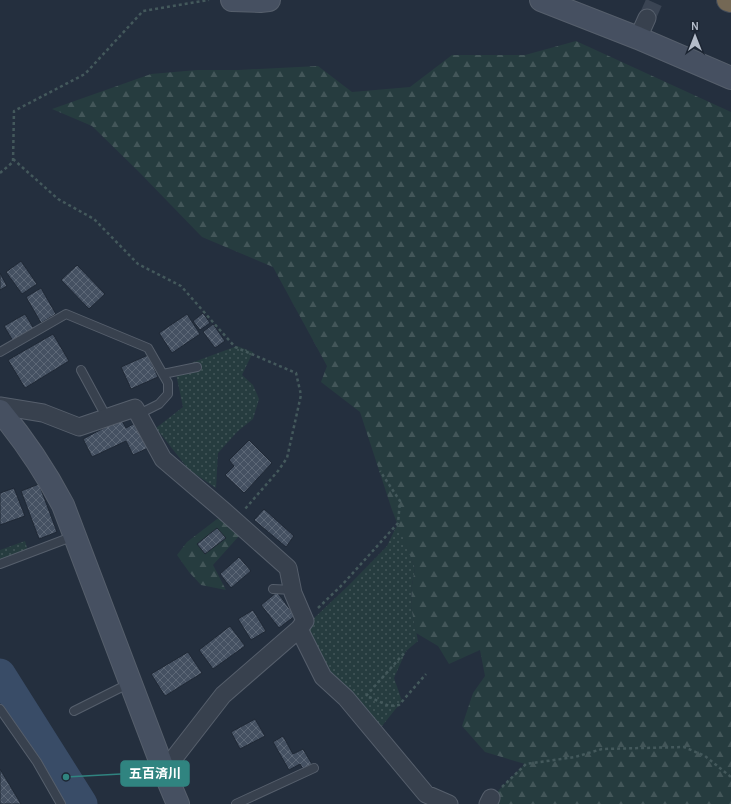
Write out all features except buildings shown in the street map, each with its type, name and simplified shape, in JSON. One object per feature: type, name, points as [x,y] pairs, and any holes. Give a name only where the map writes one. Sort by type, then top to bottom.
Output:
[{"type":"street","points":[[232,0],[269,0]]},
{"type":"street","points":[[541,0],[638,38],[731,78]]},
{"type":"street","points":[[638,38],[647,18]]},
{"type":"street","points":[[0,406],[43,413],[79,427],[135,408],[163,459],[235,520],[288,568],[302,625],[322,677],[346,698],[360,701],[426,794],[449,804]]},
{"type":"street","points":[[0,410],[23,439],[47,475],[63,505],[176,803]]},
{"type":"street","points":[[164,771],[222,695],[302,625]]},
{"type":"lane","points":[[0,352],[66,314],[148,348],[168,383],[168,394],[159,404],[139,414]]},
{"type":"lane","points":[[163,374],[197,367]]},
{"type":"lane","points":[[81,370],[107,418]]},
{"type":"lane","points":[[0,564],[75,536]]},
{"type":"lane","points":[[273,589],[293,590]]},
{"type":"lane","points":[[74,711],[130,683]]},
{"type":"lane","points":[[0,709],[37,762],[61,804]]},
{"type":"lane","points":[[236,804],[314,768]]},
{"type":"path","points":[[0,173],[13,162],[14,111],[85,74],[143,11],[209,0]]},
{"type":"path","points":[[13,159],[58,199],[94,219],[138,264],[181,286],[235,347],[296,373],[301,395],[287,458],[278,471],[235,520]]},
{"type":"path","points":[[302,625],[398,523],[400,501],[380,471]]},
{"type":"path","points":[[360,701],[406,651]]},
{"type":"path","points":[[360,701],[389,706],[399,705],[426,674]]},
{"type":"path","points":[[489,801],[526,764],[575,758],[602,749],[684,747],[704,756],[731,778]]},
{"type":"green space","points":[[576,41],[731,112],[731,804],[485,804],[525,764],[485,752],[462,726],[473,693],[485,676],[480,650],[449,664],[438,646],[416,633],[411,606],[412,585],[415,568],[392,510],[360,412],[321,382],[327,366],[273,267],[202,237],[92,126],[52,109],[151,74],[197,70],[238,70],[318,66],[352,92],[410,87],[452,55],[525,55]]},
{"type":"green space","points":[[237,346],[253,352],[242,375],[253,385],[259,399],[253,419],[238,431],[218,453],[216,488],[189,470],[156,428],[183,407],[175,369]]},
{"type":"green space","points":[[224,518],[239,536],[213,565],[226,590],[201,585],[189,572],[177,555],[187,542],[217,519]]},
{"type":"green space","points":[[398,523],[415,568],[412,585],[411,606],[418,641],[406,651],[394,678],[402,701],[382,726],[354,707],[323,677],[307,629],[311,621],[387,546]]},
{"type":"green space","points":[[25,541],[28,551],[0,561],[0,550]]},
{"type":"waterway","points":[[0,674],[82,804]]},
{"type":"tunnel","points":[[647,18],[655,0]]},
{"type":"place","name":"五百済川","points":[[66,777]]}]
